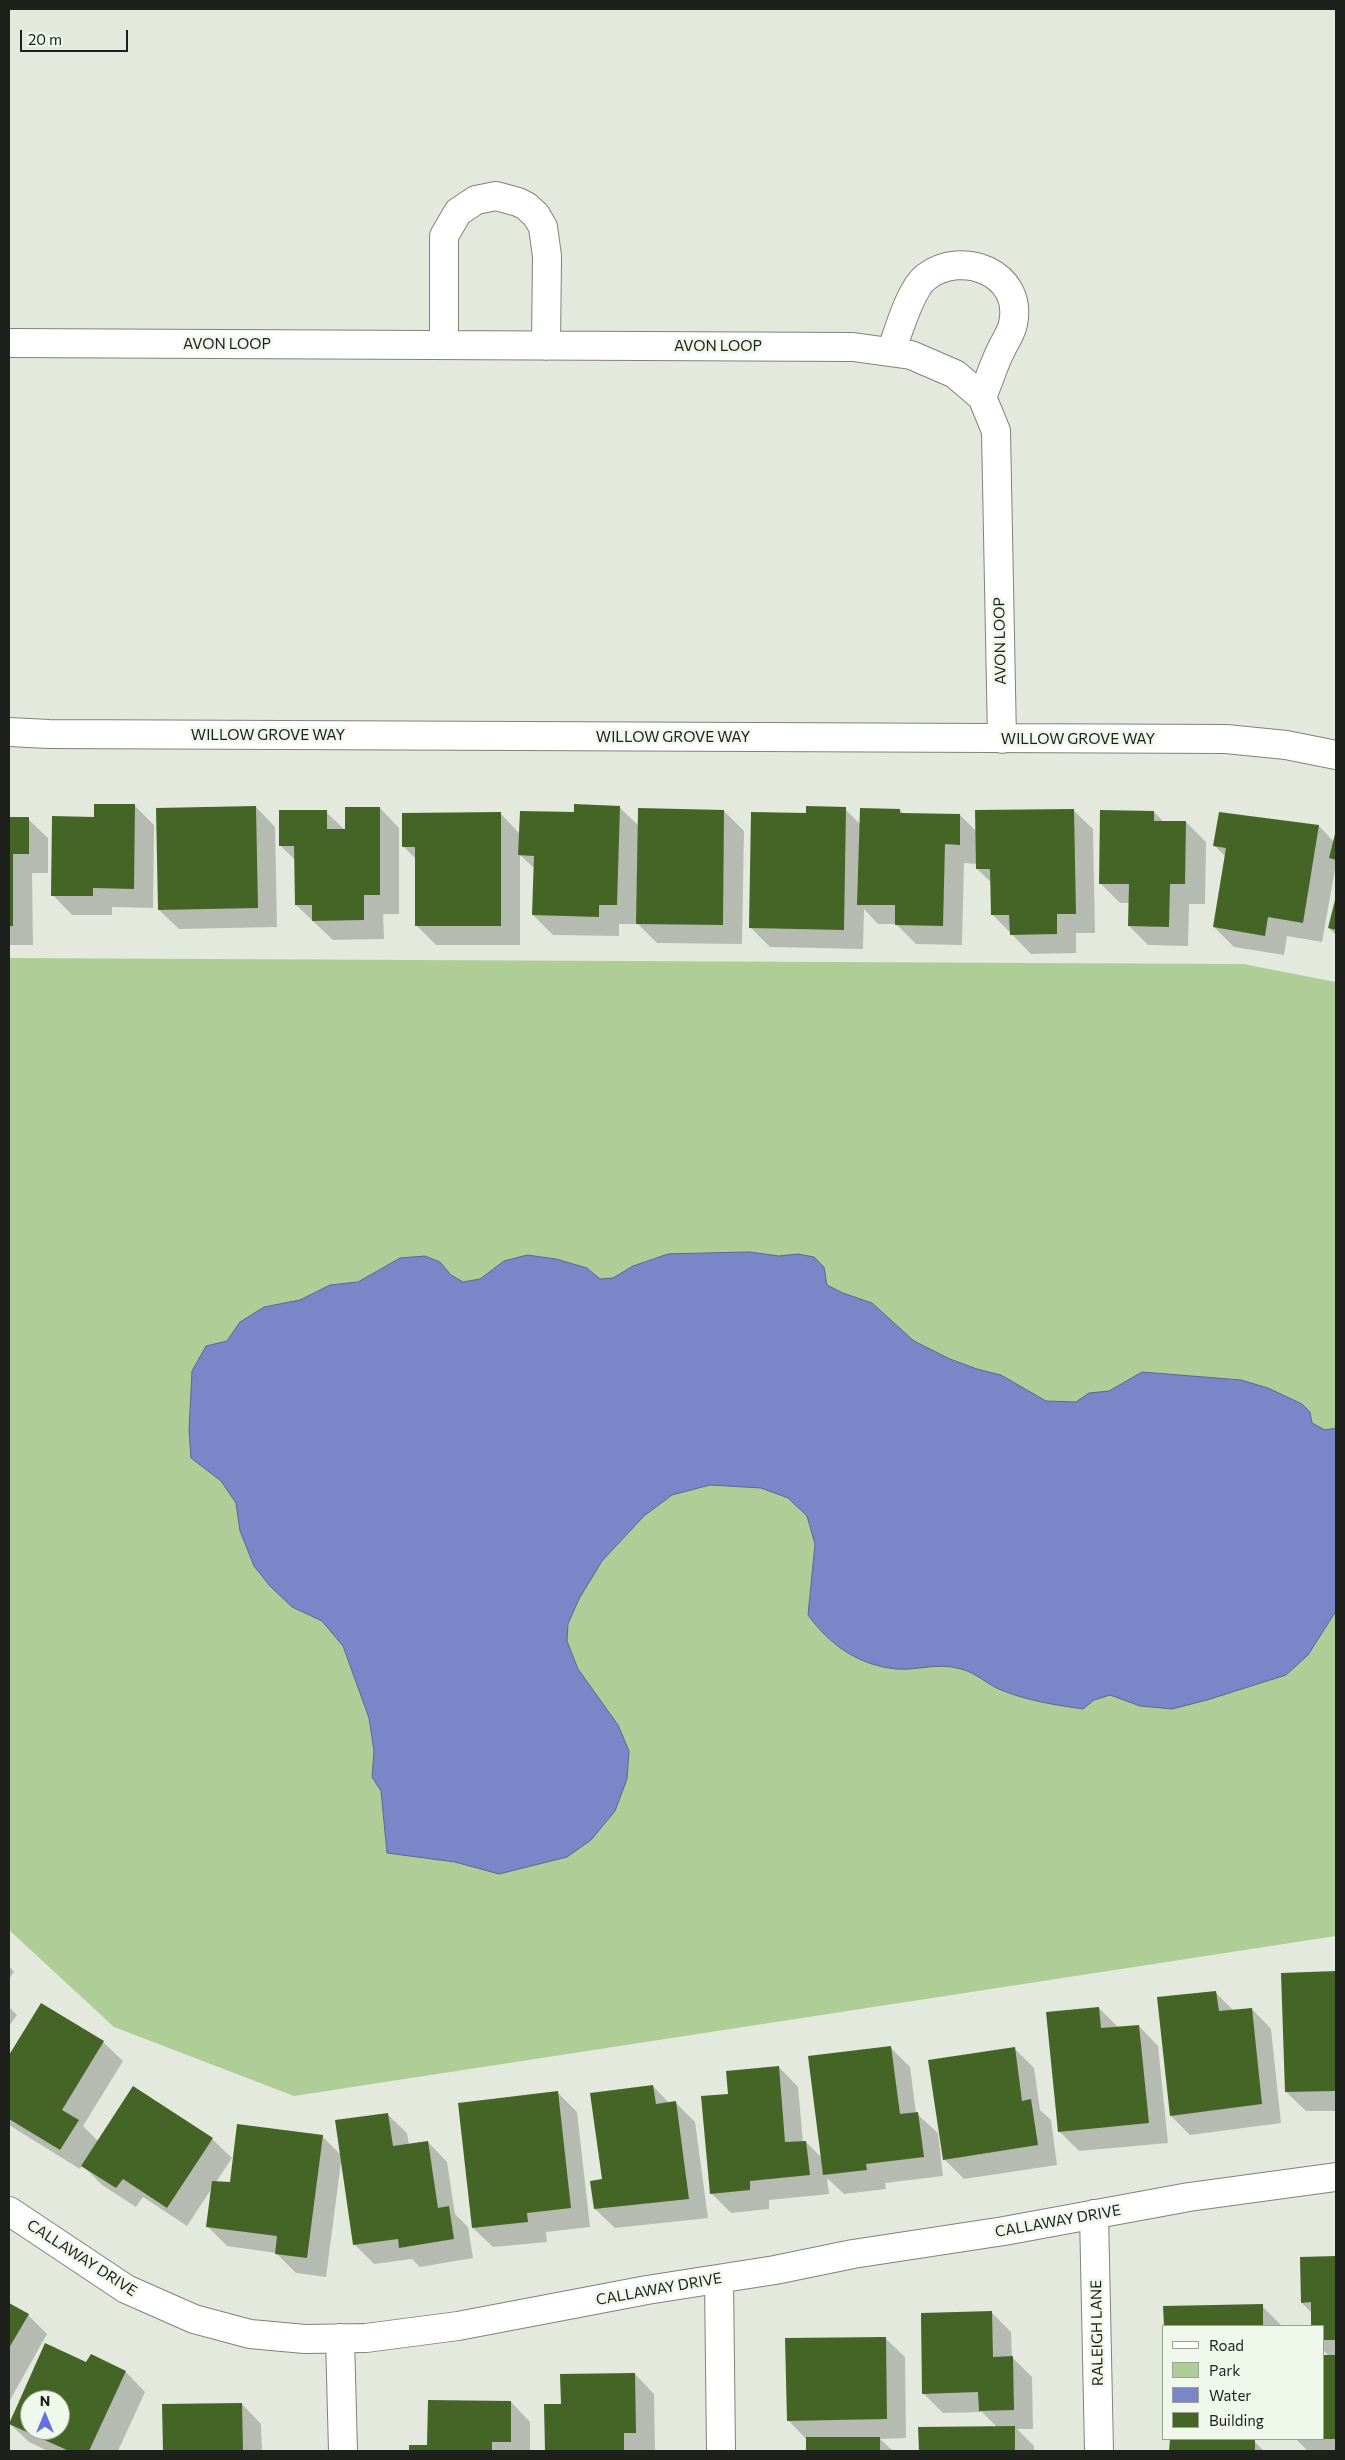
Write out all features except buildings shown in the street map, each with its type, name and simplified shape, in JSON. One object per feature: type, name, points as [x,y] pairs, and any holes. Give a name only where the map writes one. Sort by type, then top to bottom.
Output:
[{"type":"street","points":[[444,345],[444,236],[458,212],[476,200],[496,196],[526,206],[536,215],[543,227],[547,256],[546,346]]},
{"type":"street","points":[[891,352],[915,291],[924,278],[943,266],[963,263],[985,268],[1002,282],[1009,294],[1014,322],[982,397]]},
{"type":"street","name":"AVON LOOP","points":[[9,343],[853,347],[910,355],[955,374],[982,397],[996,431],[1002,739]]},
{"type":"street","name":"WILLOW GROVE WAY","points":[[9,732],[49,734],[1226,739],[1286,745],[1336,755]]},
{"type":"street","name":"CALLAWAY DRIVE","points":[[9,2211],[126,2289],[194,2319],[250,2334],[305,2339],[366,2338],[458,2326],[1198,2196],[1336,2177]]},
{"type":"street","name":"RALEIGH LANE","points":[[1094,2214],[1099,2451]]},
{"type":"street","points":[[719,2279],[721,2451]]},
{"type":"street","points":[[340,2338],[343,2451]]},
{"type":"green space","points":[[9,958],[1243,964],[1336,982],[1336,1936],[294,2096],[114,2027],[9,1930]]},
{"type":"water","points":[[750,1252],[779,1256],[798,1254],[814,1257],[824,1267],[827,1285],[872,1303],[914,1341],[950,1359],[1001,1375],[1046,1401],[1076,1402],[1089,1393],[1109,1391],[1142,1372],[1241,1380],[1268,1388],[1302,1404],[1310,1412],[1312,1423],[1325,1430],[1336,1428],[1336,1611],[1308,1655],[1286,1675],[1207,1700],[1172,1709],[1140,1706],[1110,1695],[1094,1700],[1083,1709],[1042,1702],[1001,1690],[961,1669],[943,1666],[912,1669],[882,1667],[846,1652],[826,1636],[808,1615],[815,1544],[807,1516],[788,1498],[761,1488],[710,1485],[672,1495],[644,1516],[602,1561],[579,1599],[568,1624],[567,1641],[578,1669],[618,1725],[629,1751],[627,1779],[615,1811],[591,1840],[567,1857],[499,1874],[455,1862],[387,1853],[381,1791],[372,1777],[374,1751],[369,1718],[343,1646],[322,1621],[292,1607],[270,1586],[254,1566],[240,1531],[236,1503],[221,1481],[191,1458],[189,1430],[192,1371],[206,1346],[227,1341],[240,1322],[264,1307],[300,1300],[330,1285],[358,1282],[400,1258],[425,1256],[440,1262],[451,1275],[463,1282],[480,1279],[504,1261],[527,1255],[556,1259],[587,1268],[600,1279],[613,1278],[633,1266],[668,1254]]}]
